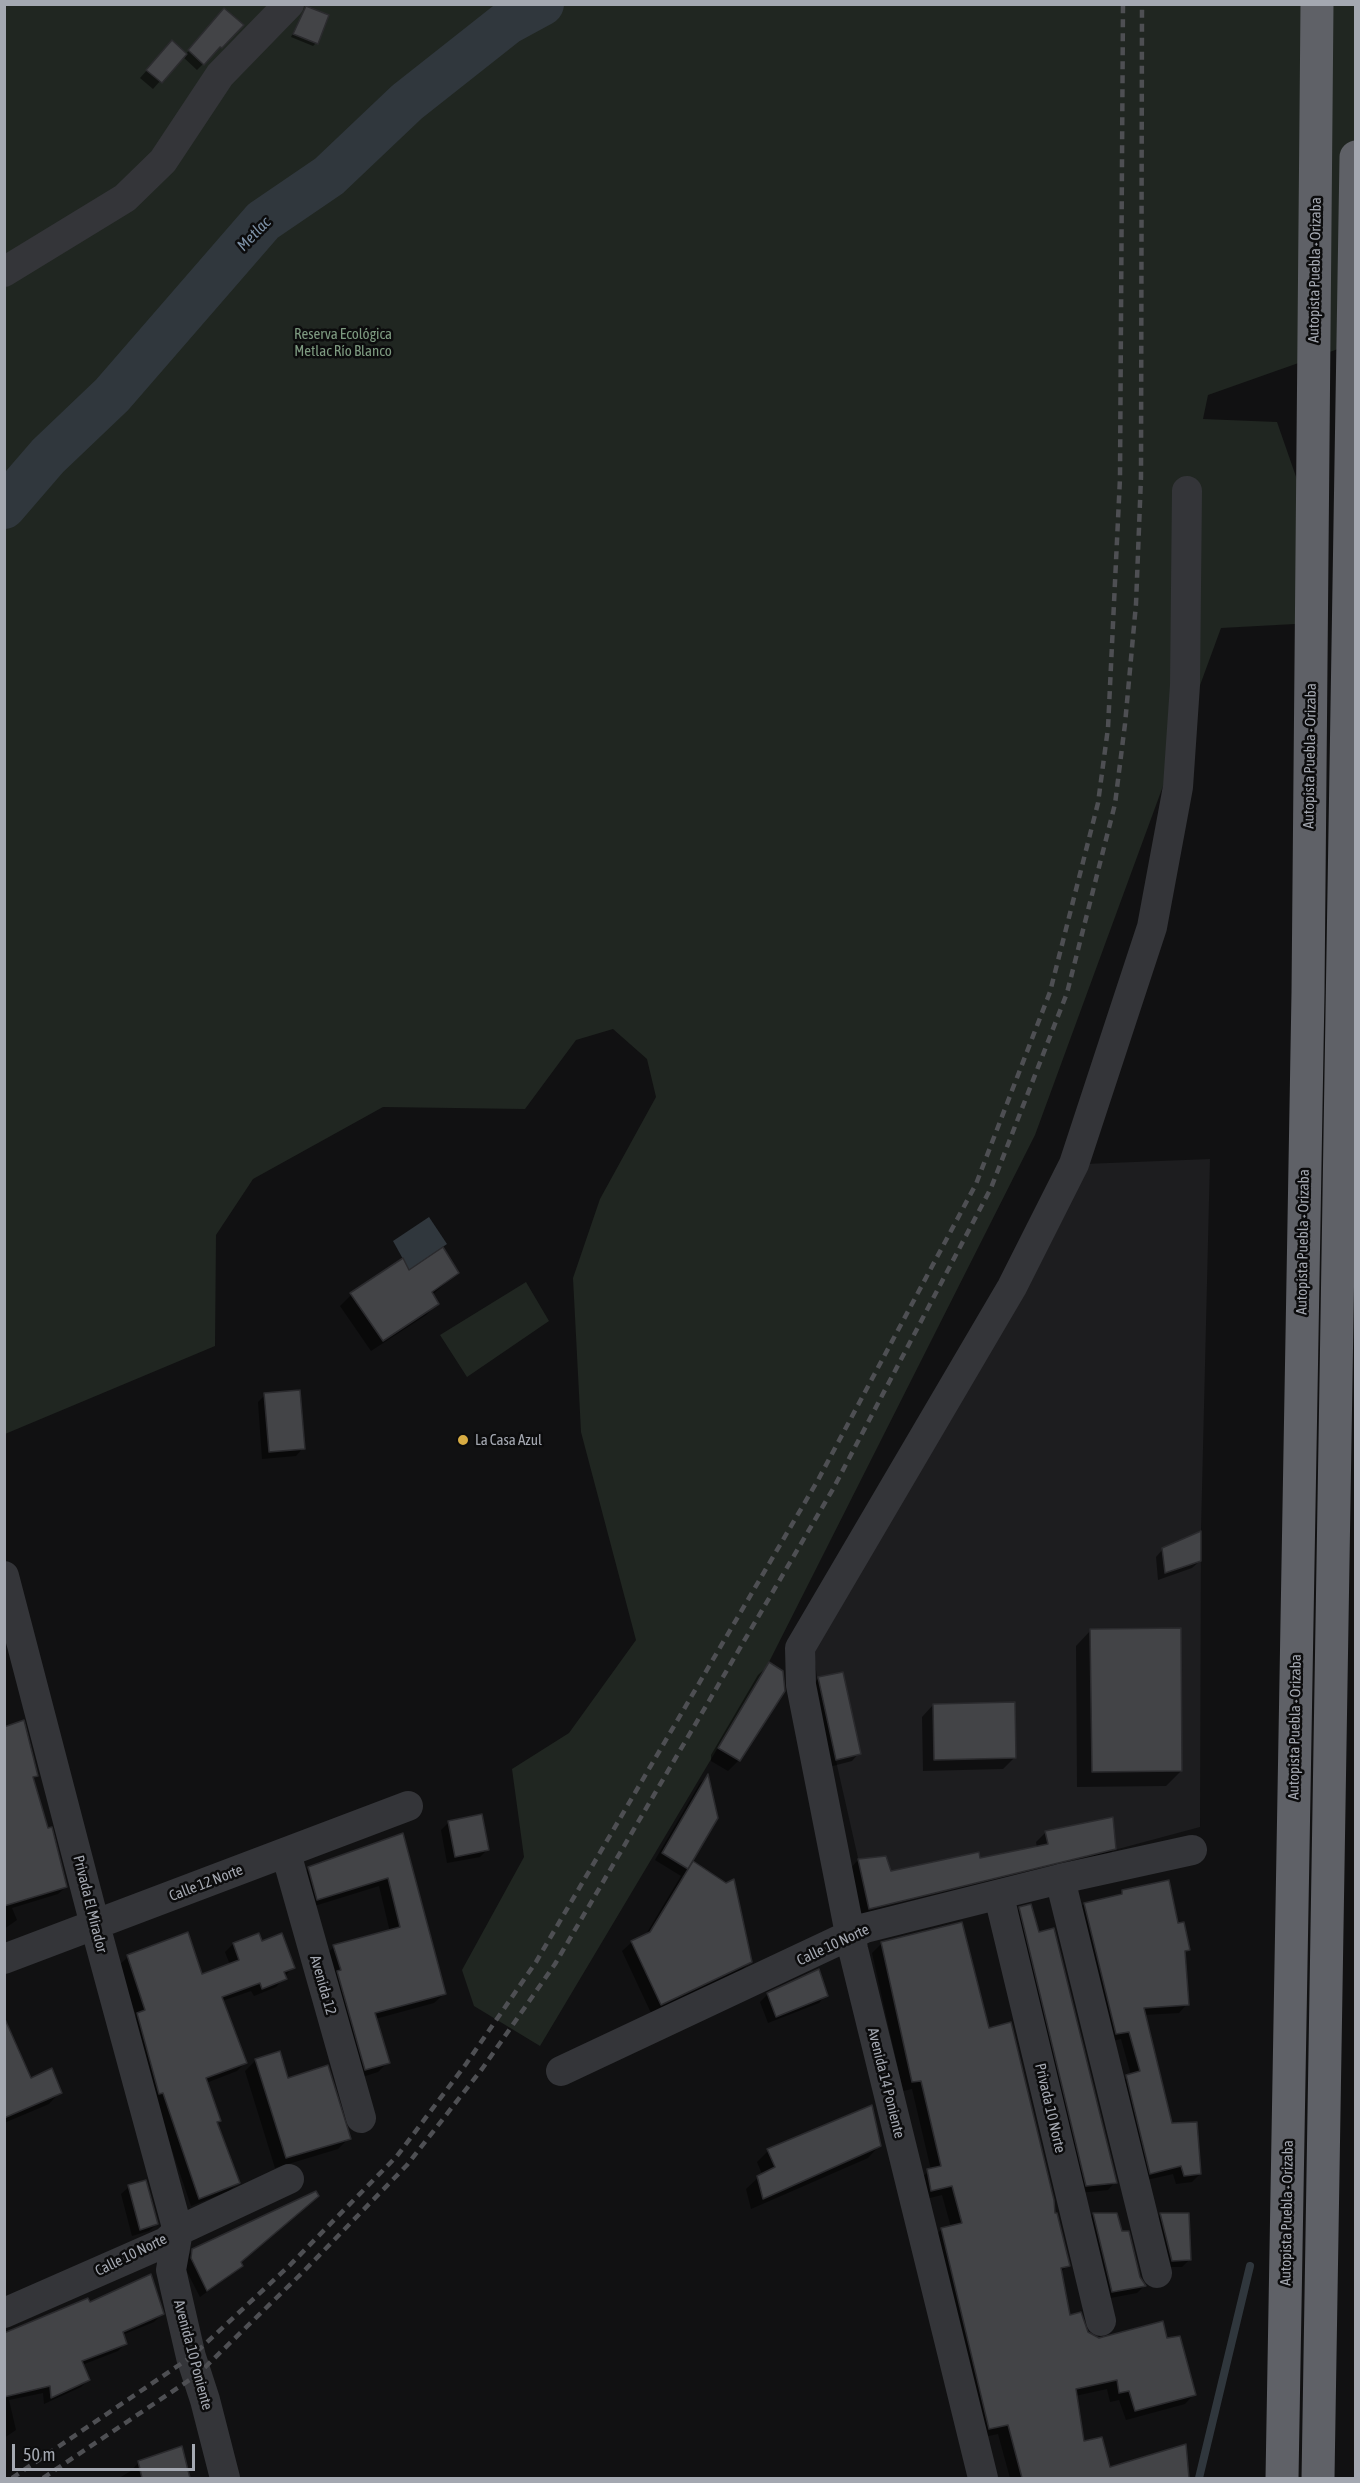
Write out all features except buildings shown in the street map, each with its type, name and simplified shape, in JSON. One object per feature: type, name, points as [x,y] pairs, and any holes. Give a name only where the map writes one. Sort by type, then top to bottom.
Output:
[{"type":"highway","name":"Autopista Puebla - Orizaba","points":[[1282,2478],[1308,1005],[1317,4]]},
{"type":"highway","points":[[1318,2478],[1356,157]]},
{"type":"street","points":[[4,272],[125,198],[163,160],[220,75],[288,4]]},
{"type":"street","name":"Avenida 14 Poniente","points":[[983,2478],[850,1937],[801,1685],[800,1648],[1012,1287],[1074,1164],[1152,927],[1178,787],[1185,685],[1187,491]]},
{"type":"street","name":"Privada El Mirador","points":[[4,1576],[178,2231]]},
{"type":"street","name":"Calle 12 Norte","points":[[4,1959],[408,1806]]},
{"type":"street","name":"Calle 10 Norte","points":[[561,2071],[866,1928],[1060,1879],[1192,1850]]},
{"type":"street","name":"Avenida 12","points":[[286,1853],[361,2118]]},
{"type":"street","points":[[1060,1879],[1156,2273]]},
{"type":"street","name":"Privada 10 Norte","points":[[999,1896],[1101,2320]]},
{"type":"street","name":"Calle 10 Norte","points":[[4,2313],[165,2242],[178,2231],[289,2179]]},
{"type":"street","name":"Avenida 10 Poniente","points":[[178,2231],[171,2270],[191,2357],[205,2400],[225,2478]]},
{"type":"shaded area","points":[[1210,1159],[1201,1531],[1200,1827],[999,1881],[870,1911],[817,1677],[812,1642],[1084,1164]]},
{"type":"shaded area","points":[[429,1217],[447,1244],[409,1270],[393,1241]]},
{"type":"green space","name":"Reserva Ecológica Metlac Río Blanco","points":[[4,5],[1355,5],[1355,343],[1208,395],[1203,419],[1277,422],[1301,491],[1295,624],[1221,628],[1035,1135],[769,1662],[540,2046],[474,2006],[462,1970],[524,1857],[512,1769],[569,1733],[636,1640],[581,1432],[573,1278],[600,1199],[656,1097],[647,1059],[613,1029],[576,1040],[525,1109],[383,1107],[253,1179],[216,1235],[215,1346],[5,1434]]},
{"type":"green space","points":[[526,1282],[549,1321],[467,1377],[440,1335]]},
{"type":"waterway","name":"Metlac","points":[[4,507],[48,456],[112,395],[263,221],[329,176],[407,102],[507,23],[542,4]]},
{"type":"waterway","points":[[1199,2478],[1250,2266]]},
{"type":"railway","points":[[12,2478],[191,2357],[289,2266],[397,2156],[466,2064],[536,1962],[818,1480],[976,1184],[1050,992],[1098,803],[1108,728],[1120,478],[1123,4]]},
{"type":"railway","points":[[43,2478],[197,2375],[301,2274],[407,2165],[482,2069],[555,1964],[833,1489],[991,1188],[1067,993],[1115,804],[1136,604],[1141,477],[1142,4]]},
{"type":"place","name":"La Casa Azul","points":[[463,1440]]}]
